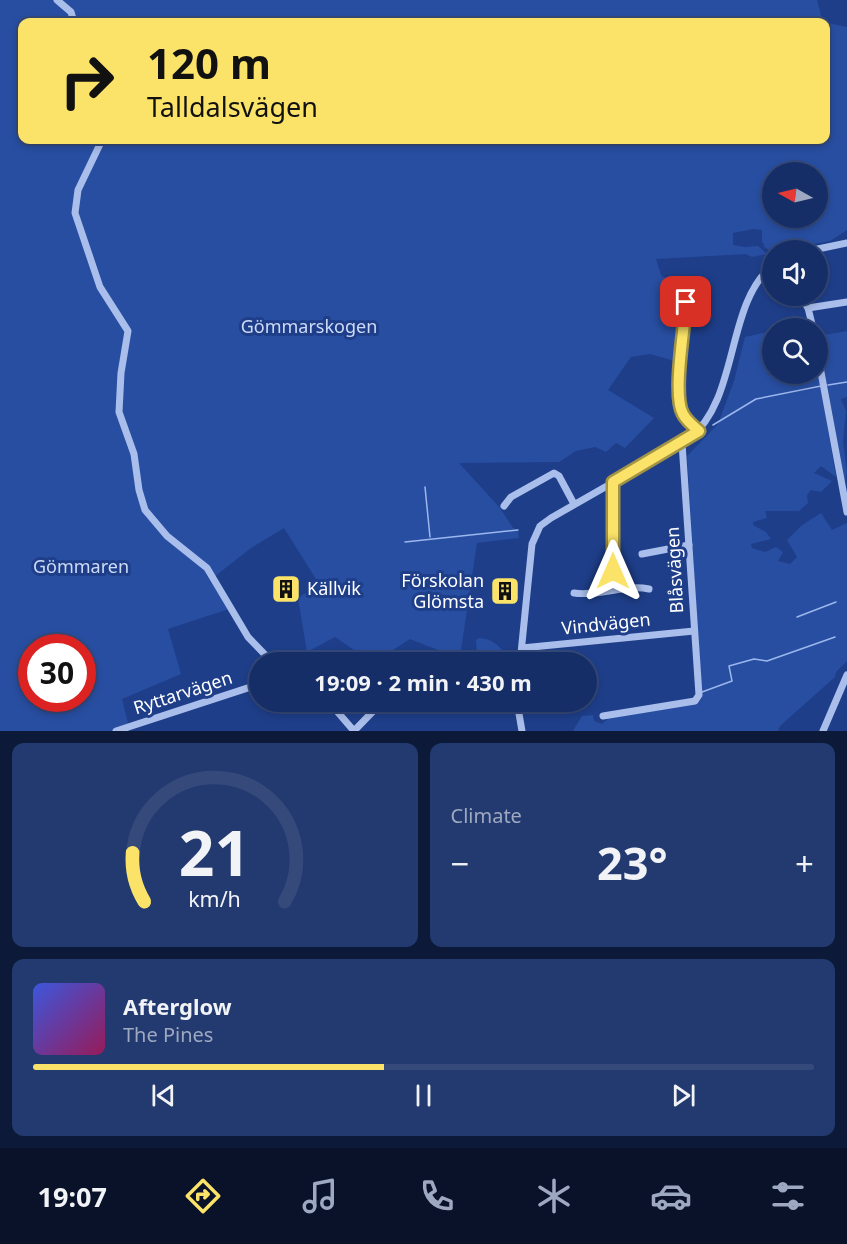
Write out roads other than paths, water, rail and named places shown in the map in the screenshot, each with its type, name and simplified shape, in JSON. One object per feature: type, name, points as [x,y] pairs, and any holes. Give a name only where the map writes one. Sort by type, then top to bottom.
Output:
[{"type":"street","points":[[57,0],[68,9],[72,18]]},
{"type":"street","points":[[100,144],[78,190],[75,213],[100,287],[128,331],[121,373],[119,412],[134,454],[142,504],[149,517],[167,536],[207,568],[249,637],[263,652]]},
{"type":"street","points":[[828,247],[847,243]]},
{"type":"street","points":[[521,652],[534,537],[540,526],[699,431],[715,405],[754,288],[762,278]]},
{"type":"street","points":[[686,302],[684,330],[678,359],[681,412],[699,431]]},
{"type":"street","points":[[810,318],[807,308],[847,302]]},
{"type":"street","points":[[823,384],[847,513]]},
{"type":"street","name":"Blåsvägen","points":[[603,716],[695,701],[699,695],[682,443]]},
{"type":"street","points":[[504,506],[510,497],[554,473],[560,476],[574,504]]},
{"type":"street","points":[[613,482],[613,590]]},
{"type":"street","points":[[642,554],[689,545]]},
{"type":"street","points":[[574,593],[585,595],[636,586],[649,589]]},
{"type":"street","name":"Vindvägen","points":[[522,648],[694,631]]},
{"type":"street","points":[[823,731],[847,675]]},
{"type":"street","name":"Ryttarvägen","points":[[116,731],[249,688]]},
{"type":"street","points":[[338,712],[354,731],[372,712]]},
{"type":"street","points":[[518,712],[522,731]]},
{"type":"waterway","points":[[828,385],[847,382]]},
{"type":"waterway","points":[[713,425],[756,399],[821,386]]},
{"type":"waterway","points":[[425,487],[430,537]]},
{"type":"waterway","points":[[405,542],[518,530]]},
{"type":"waterway","points":[[797,617],[836,602]]},
{"type":"waterway","points":[[702,692],[732,681],[729,666],[754,659],[767,661],[835,637]]},
{"type":"place","name":"Källvik","points":[[286,589]]},
{"type":"place","name":"Förskolan Glömsta","points":[[505,591]]},
{"type":"park label","name":"Gömmarskogen","points":[[309,327]]},
{"type":"park label","name":"Gömmaren","points":[[81,567]]}]
